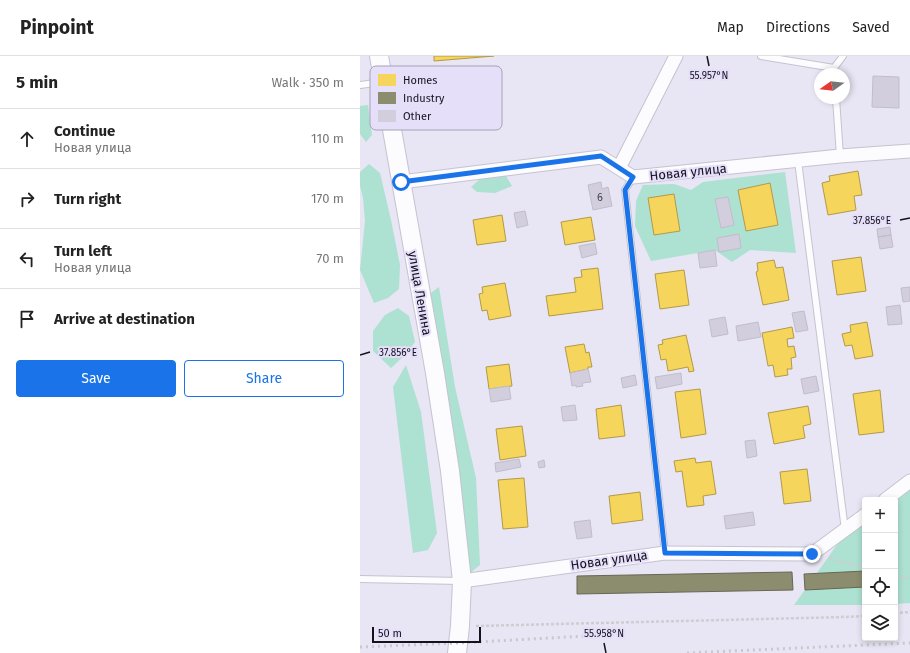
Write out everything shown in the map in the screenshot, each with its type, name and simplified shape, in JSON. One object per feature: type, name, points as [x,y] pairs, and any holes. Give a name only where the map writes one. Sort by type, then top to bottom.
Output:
[{"type":"main road","name":"улица Ленина","points":[[379,56],[381,66]]},
{"type":"main road","name":"улица Ленина","points":[[392,130],[435,373],[450,471],[462,581],[457,653]]},
{"type":"street","points":[[619,168],[676,56]]},
{"type":"street","name":"Новая улица","points":[[401,182],[601,156],[633,177],[910,150]]},
{"type":"street","points":[[889,497],[910,481]]},
{"type":"street","points":[[812,554],[862,517]]},
{"type":"street","name":"Новая улица","points":[[462,581],[665,553],[812,554]]},
{"type":"lane","points":[[761,56],[819,68]]},
{"type":"lane","points":[[836,68],[844,56]]},
{"type":"lane","points":[[360,85],[370,84]]},
{"type":"lane","points":[[836,104],[840,156]]},
{"type":"lane","points":[[798,161],[845,530]]},
{"type":"lane","points":[[633,177],[625,190],[665,553]]},
{"type":"lane","points":[[360,579],[462,581]]},
{"type":"path","points":[[812,554],[862,567]]},
{"type":"path","points":[[898,576],[910,579]]},
{"type":"path","points":[[898,613],[910,612]]},
{"type":"path","points":[[460,626],[862,616]]},
{"type":"green space","points":[[368,105],[370,130],[371,130],[372,135],[366,142],[360,134],[360,106]]},
{"type":"green space","points":[[369,164],[380,173],[400,265],[399,289],[388,298],[374,303],[360,270],[365,221],[363,198],[360,186],[360,172]]},
{"type":"green space","points":[[785,172],[796,253],[750,250],[732,262],[715,250],[651,261],[635,226],[636,201],[643,185],[674,184],[691,190],[703,182]]},
{"type":"green space","points":[[506,176],[512,186],[495,193],[477,192],[471,187],[481,178]]},
{"type":"green space","points":[[439,287],[455,387],[476,478],[480,565],[470,573],[423,299]]},
{"type":"green space","points":[[398,308],[409,316],[415,342],[406,354],[391,368],[373,351],[373,331],[385,315]]},
{"type":"green space","points":[[406,365],[421,412],[437,533],[428,550],[413,553],[393,387]]},
{"type":"green space","points":[[910,475],[910,603],[898,604],[898,497],[881,497]]},
{"type":"green space","points":[[862,512],[862,605],[794,605]]},
{"type":"building: Homes","points":[[434,56],[494,56],[434,61]]},
{"type":"building: Homes","points":[[858,171],[862,195],[854,196],[856,210],[828,215],[822,183],[830,181],[829,176]]},
{"type":"building: Homes","points":[[770,183],[778,225],[746,231],[738,190]]},
{"type":"building: Homes","points":[[674,194],[680,231],[654,235],[648,198]]},
{"type":"building: Homes","points":[[502,215],[506,241],[477,245],[473,220]]},
{"type":"building: Homes","points":[[591,217],[595,240],[565,245],[561,222]]},
{"type":"building: Homes","points":[[861,257],[866,291],[837,295],[832,261]]},
{"type":"building: Homes","points":[[774,260],[776,268],[783,267],[789,300],[763,305],[756,272],[758,271],[757,263]]},
{"type":"building: Homes","points":[[598,268],[603,309],[549,316],[546,296],[576,292],[574,278],[582,277],[581,270]]},
{"type":"building: Homes","points":[[684,270],[689,305],[660,309],[655,274]]},
{"type":"building: Homes","points":[[505,283],[511,316],[489,320],[487,310],[482,311],[479,294],[483,293],[482,287]]},
{"type":"building: Homes","points":[[867,322],[873,356],[855,359],[852,345],[845,346],[842,334],[851,332],[850,325]]},
{"type":"building: Homes","points":[[792,327],[794,338],[787,339],[788,347],[794,346],[796,357],[791,358],[792,369],[787,369],[788,375],[775,377],[773,365],[768,366],[762,333]]},
{"type":"building: Homes","points":[[686,335],[694,371],[689,372],[688,367],[668,371],[666,359],[661,360],[658,345],[663,344],[662,340]]},
{"type":"building: Homes","points":[[584,344],[586,353],[589,352],[592,367],[570,373],[565,347]]},
{"type":"building: Homes","points":[[509,364],[512,386],[489,389],[486,367]]},
{"type":"building: Homes","points":[[700,389],[706,434],[681,438],[675,392]]},
{"type":"building: Homes","points":[[880,390],[884,432],[859,435],[853,394]]},
{"type":"building: Homes","points":[[621,405],[625,436],[599,439],[596,409]]},
{"type":"building: Homes","points":[[808,406],[811,424],[803,426],[805,438],[774,444],[768,413]]},
{"type":"building: Homes","points":[[522,426],[526,456],[500,460],[496,429]]},
{"type":"building: Homes","points":[[695,458],[696,463],[711,461],[716,494],[703,496],[704,505],[687,507],[682,471],[676,472],[674,461]]},
{"type":"building: Homes","points":[[807,469],[811,501],[784,504],[780,472]]},
{"type":"building: Homes","points":[[524,478],[528,527],[503,529],[498,480]]},
{"type":"building: Homes","points":[[640,492],[643,520],[612,524],[609,496]]},
{"type":"building: Industry","points":[[862,571],[862,587],[805,590],[804,574]]},
{"type":"building: Industry","points":[[792,572],[793,590],[577,594],[577,576]]},
{"type":"building: Other","points":[[873,76],[899,77],[899,108],[872,107]]},
{"type":"building: Other","points":[[601,182],[602,189],[608,187],[612,206],[593,210],[588,185]]},
{"type":"building: Other","points":[[728,197],[734,225],[721,228],[715,199]]},
{"type":"building: Other","points":[[525,211],[528,225],[517,228],[514,213]]},
{"type":"building: Other","points":[[890,227],[891,235],[878,237],[877,229]]},
{"type":"building: Other","points":[[739,234],[741,248],[719,252],[717,238]]},
{"type":"building: Other","points":[[891,235],[893,247],[880,249],[878,237]]},
{"type":"building: Other","points":[[595,243],[597,254],[582,258],[579,246]]},
{"type":"building: Other","points":[[715,250],[717,266],[700,268],[698,253]]},
{"type":"building: Other","points":[[910,287],[910,301],[903,302],[901,288]]},
{"type":"building: Other","points":[[900,305],[902,324],[888,325],[886,307]]},
{"type":"building: Other","points":[[804,311],[808,330],[796,332],[792,313]]},
{"type":"building: Other","points":[[725,317],[728,334],[712,337],[709,320]]},
{"type":"building: Other","points":[[758,322],[761,337],[738,341],[736,326]]},
{"type":"building: Other","points":[[588,369],[591,382],[582,383],[583,386],[572,386],[570,373]]},
{"type":"building: Other","points":[[681,373],[682,384],[657,389],[655,377]]},
{"type":"building: Other","points":[[635,375],[637,385],[623,388],[621,378]]},
{"type":"building: Other","points":[[816,376],[819,391],[804,394],[801,379]]},
{"type":"building: Other","points":[[509,386],[511,399],[491,402],[489,389]]},
{"type":"building: Other","points":[[575,405],[577,420],[563,421],[561,407]]},
{"type":"building: Other","points":[[755,440],[757,456],[747,458],[745,441]]},
{"type":"building: Other","points":[[519,459],[521,467],[496,472],[495,463]]},
{"type":"building: Other","points":[[544,460],[545,467],[539,468],[538,462]]},
{"type":"building: Other","points":[[753,512],[755,525],[726,529],[724,516]]},
{"type":"building: Other","points":[[590,520],[592,537],[577,539],[574,522]]},
{"type":"railway","points":[[360,647],[622,634]]},
{"type":"railway","points":[[687,653],[910,643]]},
{"type":"route","points":[[401,182],[601,156],[633,177],[625,190],[665,553],[812,554]]}]
